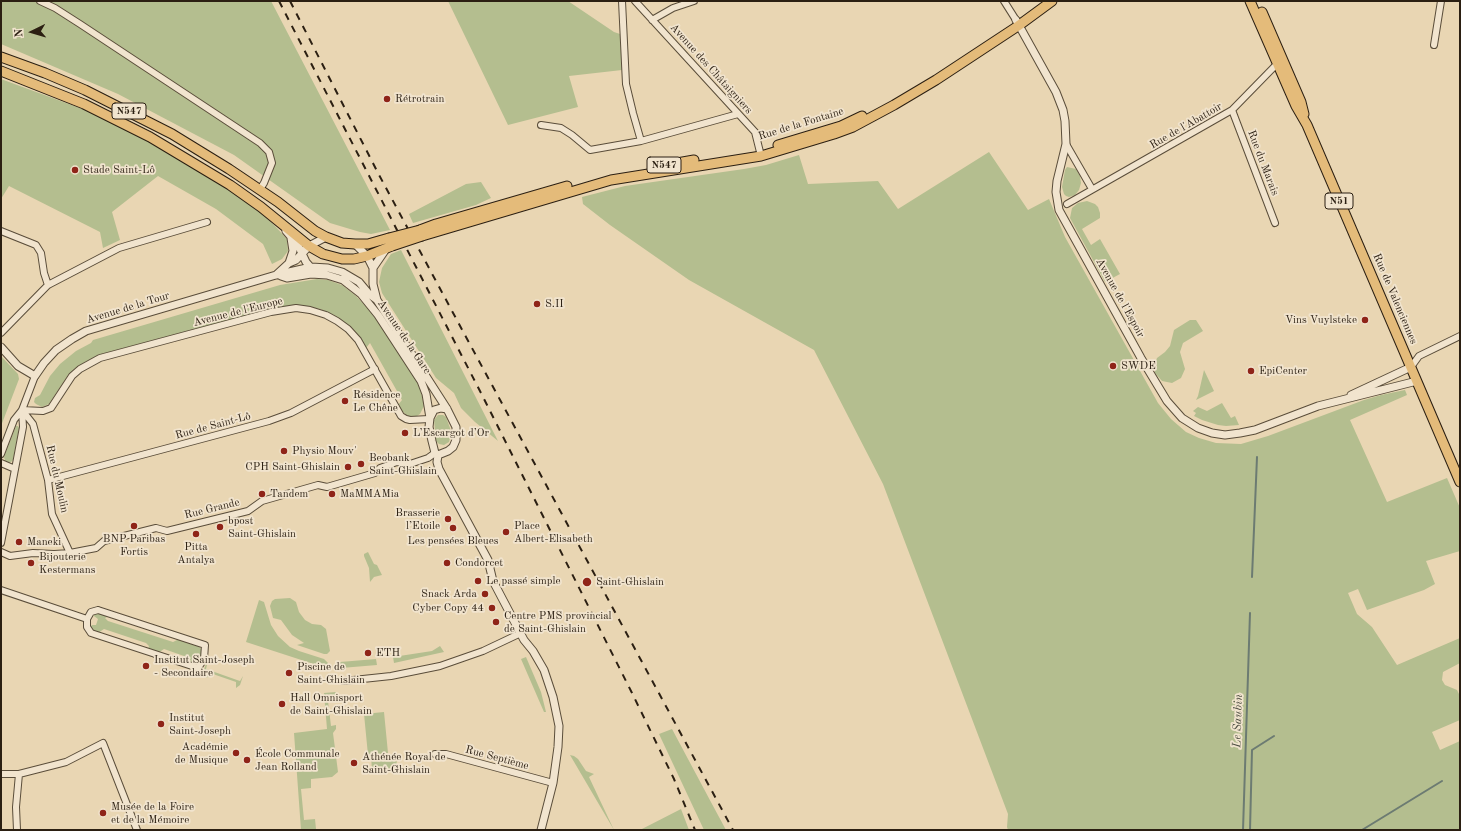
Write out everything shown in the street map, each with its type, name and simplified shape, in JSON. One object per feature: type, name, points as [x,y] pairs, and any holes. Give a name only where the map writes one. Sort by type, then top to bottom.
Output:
[{"type":"main road","name":"Rue de la Fontaine","points":[[1017,23],[1044,1]]},
{"type":"main road","name":"Rue de la Fontaine","points":[[389,244],[483,214],[625,172],[761,153],[840,126],[877,109],[928,80],[1052,1]]},
{"type":"main road","name":"Rue de Valenciennes","points":[[1250,1],[1296,106],[1307,125],[1460,482]]},
{"type":"main road","name":"Rue de Valenciennes","points":[[1257,1],[1301,102],[1307,125]]},
{"type":"main road","name":"N547","points":[[1,57],[85,90],[145,119],[198,149],[260,189],[314,231],[326,237],[342,243],[389,244]]},
{"type":"main road","name":"N547","points":[[1,71],[84,104],[150,137],[216,176],[278,220],[306,249],[335,258],[348,260],[367,256],[389,244]]},
{"type":"street","points":[[40,1],[55,8],[80,24],[260,143],[269,152],[272,163],[260,189]]},
{"type":"street","points":[[622,1],[626,84],[642,141]]},
{"type":"street","name":"Avenue des Châtaigniers","points":[[635,1],[755,132],[761,153]]},
{"type":"street","points":[[652,20],[673,8],[694,1]]},
{"type":"street","points":[[1004,1],[1017,23]]},
{"type":"street","points":[[1434,45],[1441,1]]},
{"type":"street","name":"Avenue de l'Espoir","points":[[1017,23],[1056,92],[1062,106],[1065,121],[1066,144],[1057,181],[1056,192],[1059,210],[1141,358],[1167,401],[1182,418],[1198,428],[1212,433],[1225,435],[1255,430],[1318,406],[1346,399]]},
{"type":"street","points":[[1278,65],[1283,69],[1290,85],[1295,88]]},
{"type":"street","name":"Rue de l'Abattoir","points":[[1067,204],[1232,110],[1278,65]]},
{"type":"street","name":"Rue du Marais","points":[[1232,110],[1276,223]]},
{"type":"street","points":[[542,126],[560,128],[572,134],[590,150],[642,141],[738,114]]},
{"type":"street","points":[[1066,144],[1092,190]]},
{"type":"street","points":[[278,220],[290,236],[306,249],[306,262],[318,274]]},
{"type":"street","points":[[1,333],[48,285],[118,248],[207,222]]},
{"type":"street","points":[[1,231],[36,245],[41,253],[44,273],[48,285]]},
{"type":"street","points":[[289,263],[294,247],[290,236]]},
{"type":"street","name":"Avenue de la Tour","points":[[276,275],[289,263],[296,260],[306,249],[326,237]]},
{"type":"street","name":"Avenue de la Gare","points":[[318,274],[336,277],[348,283],[374,308],[424,387],[430,418],[430,434],[436,454],[448,451],[456,440],[456,427],[447,409],[377,300],[373,288],[373,272],[367,256],[355,244]]},
{"type":"street","points":[[359,282],[366,280],[373,272],[389,244]]},
{"type":"street","name":"Avenue de la Tour","points":[[1,454],[14,420],[22,410],[35,376],[52,354],[68,341],[82,333],[276,275],[311,267]]},
{"type":"street","name":"Avenue de la Gare","points":[[311,267],[322,267],[348,275],[359,282],[369,294],[377,300]]},
{"type":"street","name":"Avenue de la Tour","points":[[276,275],[288,278],[318,274]]},
{"type":"street","name":"Avenue de l'Europe","points":[[22,410],[43,411],[51,408],[72,376],[80,369],[100,358],[271,312],[289,309],[305,309],[337,320],[358,340],[403,418],[410,420],[430,418]]},
{"type":"street","points":[[1346,399],[1355,393],[1384,381],[1411,367],[1419,356],[1460,336]]},
{"type":"street","points":[[1,347],[18,366],[35,376]]},
{"type":"street","name":"Rue de Saint-Lô","points":[[48,480],[291,414],[375,369]]},
{"type":"street","points":[[1346,399],[1417,381]]},
{"type":"street","points":[[430,418],[434,410],[441,408],[447,409]]},
{"type":"street","name":"Avenue de la Tour","points":[[1,543],[23,427],[22,410]]},
{"type":"street","name":"Rue du Moulin","points":[[22,410],[33,424],[48,480],[52,514],[70,553]]},
{"type":"street","points":[[436,454],[439,469],[488,560],[493,581],[521,633],[544,670],[551,687],[556,706],[558,741],[553,783],[541,830]]},
{"type":"street","name":"Rue Grande","points":[[1,552],[10,556],[34,553],[70,553],[96,548],[104,541],[156,528],[167,531],[248,511],[262,502],[318,485],[327,487],[374,472],[380,468],[397,462],[410,464],[436,454]]},
{"type":"street","points":[[1,463],[15,469]]},
{"type":"street","points":[[1,590],[87,619]]},
{"type":"street","points":[[98,610],[206,645],[204,659],[198,668],[91,633],[87,627],[87,619],[91,612],[98,610]]},
{"type":"street","points":[[344,681],[391,676],[440,666],[483,651],[521,633]]},
{"type":"street","points":[[1,774],[19,774],[66,762],[103,743],[137,830]]},
{"type":"street","name":"Rue Septième","points":[[436,754],[446,754],[553,783]]},
{"type":"street","points":[[17,830],[16,808],[19,774]]},
{"type":"green space","points":[[1,1],[271,1],[390,230],[371,234],[330,223],[234,155],[118,94],[1,44]]},
{"type":"green space","points":[[448,1],[568,1],[614,32],[620,34],[622,70],[569,76],[578,107],[508,125]]},
{"type":"green space","points":[[1,79],[96,114],[168,152],[223,186],[262,214],[287,239],[288,251],[282,259],[272,264],[263,244],[216,209],[158,176],[112,212],[120,240],[103,248],[100,232],[9,186],[1,199]]},
{"type":"green space","points":[[989,152],[1028,210],[1049,199],[1065,237],[1158,403],[1171,419],[1186,432],[1216,443],[1241,444],[1268,436],[1364,400],[1405,390],[1407,395],[1350,420],[1387,502],[1447,478],[1460,508],[1460,551],[1426,561],[1435,584],[1424,590],[1367,610],[1358,589],[1348,593],[1357,614],[1372,627],[1397,665],[1460,638],[1460,663],[1443,672],[1442,680],[1445,685],[1457,690],[1460,696],[1460,720],[1432,732],[1440,750],[1460,741],[1460,830],[1008,830],[1008,814],[883,484],[814,350],[689,280],[610,225],[583,204],[582,197],[625,186],[766,165],[799,155],[808,184],[878,181],[898,209]]},
{"type":"green space","points":[[1067,167],[1076,169],[1080,176],[1081,183],[1079,190],[1075,195],[1069,197],[1064,194],[1062,187],[1065,170]]},
{"type":"green space","points":[[481,182],[491,198],[476,205],[413,223],[409,214],[466,184]]},
{"type":"green space","points":[[1087,201],[1098,207],[1100,218],[1082,229],[1091,245],[1100,239],[1120,274],[1105,282],[1070,218],[1072,208],[1078,203]]},
{"type":"green space","points":[[401,250],[498,441],[461,408],[454,393],[436,378],[382,293],[379,282],[382,268],[391,254]]},
{"type":"green space","points":[[317,279],[328,280],[342,285],[356,296],[372,313],[420,386],[424,406],[420,414],[417,416],[408,416],[402,411],[398,405],[402,400],[370,343],[366,348],[361,339],[351,328],[334,315],[320,309],[300,306],[287,306],[270,309],[102,354],[85,362],[68,375],[49,404],[42,407],[34,402],[35,398],[40,395],[50,376],[60,364],[76,351],[91,343],[93,340],[280,285]]},
{"type":"green space","points":[[1190,320],[1196,320],[1203,331],[1183,343],[1180,352],[1185,369],[1181,378],[1172,383],[1162,381],[1155,373],[1155,363],[1157,358],[1170,346],[1174,330]]},
{"type":"green space","points":[[1,356],[18,374],[19,379],[1,426]]},
{"type":"green space","points":[[1204,370],[1214,391],[1196,400],[1198,396]]},
{"type":"green space","points":[[1222,403],[1231,418],[1235,416],[1239,425],[1218,425],[1194,416],[1196,413],[1193,411],[1198,407],[1207,411]]},
{"type":"green space","points":[[438,415],[443,415],[446,417],[450,428],[451,434],[449,442],[444,445],[439,444],[436,441],[434,420]]},
{"type":"green space","points":[[16,426],[19,428],[13,460],[7,463],[4,457]]},
{"type":"green space","points":[[368,552],[382,575],[374,577],[370,582],[369,568],[364,556],[364,554]]},
{"type":"green space","points":[[290,598],[296,602],[299,612],[305,620],[312,624],[321,625],[326,629],[330,651],[327,654],[297,645],[304,643],[292,635],[281,620],[273,618],[270,606],[272,601],[275,599]]},
{"type":"green space","points":[[259,600],[264,602],[271,625],[278,636],[290,647],[324,659],[328,663],[326,668],[246,642]]},
{"type":"green space","points":[[98,613],[109,616],[105,618],[108,621],[173,642],[179,639],[197,644],[201,649],[202,657],[198,662],[191,664],[183,660],[186,658],[184,656],[164,649],[158,653],[148,650],[149,646],[146,643],[104,629],[98,633],[90,627],[92,625],[96,625],[98,619],[94,616],[94,614]]},
{"type":"green space","points":[[440,646],[444,652],[394,663],[393,657],[432,651]]},
{"type":"green space","points":[[526,657],[541,692],[546,712],[544,712],[521,659]]},
{"type":"green space","points":[[376,659],[377,665],[341,668],[340,662]]},
{"type":"green space","points":[[206,664],[206,669],[240,681],[243,676],[240,685],[236,688],[236,682],[210,673],[206,678],[203,672]]},
{"type":"green space","points":[[336,692],[333,700],[328,701],[331,726],[336,725],[336,729],[333,733],[338,772],[332,777],[311,779],[311,788],[301,789],[304,820],[315,819],[316,829],[301,830],[294,733],[327,729],[324,693]]},
{"type":"green space","points":[[384,712],[388,753],[368,755],[364,714]]},
{"type":"green space","points":[[672,729],[726,830],[704,830],[659,734]]},
{"type":"green space","points":[[396,754],[397,768],[372,770],[371,756]]},
{"type":"green space","points":[[570,755],[578,759],[586,771],[594,774],[589,777],[614,830]]},
{"type":"green space","points":[[681,809],[689,830],[640,830]]},
{"type":"waterway","name":"Le Saubin","points":[[1252,577],[1257,457]]},
{"type":"waterway","name":"Le Saubin","points":[[1243,830],[1250,613]]},
{"type":"waterway","points":[[1250,830],[1252,750],[1274,736]]},
{"type":"waterway","points":[[1362,830],[1442,781]]},
{"type":"railway","points":[[279,1],[482,395],[632,693],[674,779],[695,830]]},
{"type":"railway","points":[[290,1],[378,173],[733,830]]},
{"type":"place","name":"Rétrotrain","points":[[387,99]]},
{"type":"place","name":"Stade Saint-Lô","points":[[75,170]]},
{"type":"place","name":"S.II","points":[[537,304]]},
{"type":"place","name":"Vins Vuylsteke","points":[[1365,320]]},
{"type":"place","name":"SWDE","points":[[1113,366]]},
{"type":"place","name":"EpiCenter","points":[[1251,371]]},
{"type":"place","name":"Résidence Le Chêne","points":[[345,401]]},
{"type":"place","name":"L’Escargot d’Or","points":[[405,433]]},
{"type":"place","name":"Physio Mouv'","points":[[284,451]]},
{"type":"place","name":"Beobank Saint-Ghislain","points":[[361,464]]},
{"type":"place","name":"CPH Saint-Ghislain","points":[[348,467]]},
{"type":"place","name":"Tandem","points":[[262,494]]},
{"type":"place","name":"MaMMAMia","points":[[332,494]]},
{"type":"place","name":"Brasserie l’Etoile","points":[[448,519]]},
{"type":"place","name":"BNP Paribas Fortis","points":[[134,526]]},
{"type":"place","name":"bpost Saint-Ghislain","points":[[220,527]]},
{"type":"place","name":"Les pensées Bleues","points":[[453,528]]},
{"type":"place","name":"Place Albert-Elisabeth","points":[[506,532]]},
{"type":"place","name":"Pitta Antalya","points":[[196,534]]},
{"type":"place","name":"Maneki","points":[[19,542]]},
{"type":"place","name":"Bijouterie Kestermans","points":[[31,563]]},
{"type":"place","name":"Condorcet","points":[[447,563]]},
{"type":"place","name":"Le passé simple","points":[[478,581]]},
{"type":"place","name":"Saint-Ghislain","points":[[587,582]]},
{"type":"place","name":"Snack Arda","points":[[485,594]]},
{"type":"place","name":"Cyber Copy 44","points":[[492,608]]},
{"type":"place","name":"Centre PMS provincial de Saint-Ghislain","points":[[496,622]]},
{"type":"place","name":"ETH","points":[[368,653]]},
{"type":"place","name":"Institut Saint-Joseph - Secondaire","points":[[146,666]]},
{"type":"place","name":"Piscine de Saint-Ghislain","points":[[289,673]]},
{"type":"place","name":"Hall Omnisport de Saint-Ghislain","points":[[282,704]]},
{"type":"place","name":"Institut Saint-Joseph","points":[[161,724]]},
{"type":"place","name":"Académie de Musique","points":[[236,753]]},
{"type":"place","name":"École Communale Jean Rolland","points":[[247,760]]},
{"type":"place","name":"Athénée Royal de Saint-Ghislain","points":[[354,763]]},
{"type":"place","name":"Musée de la Foire et de la Mémoire","points":[[103,813]]}]
